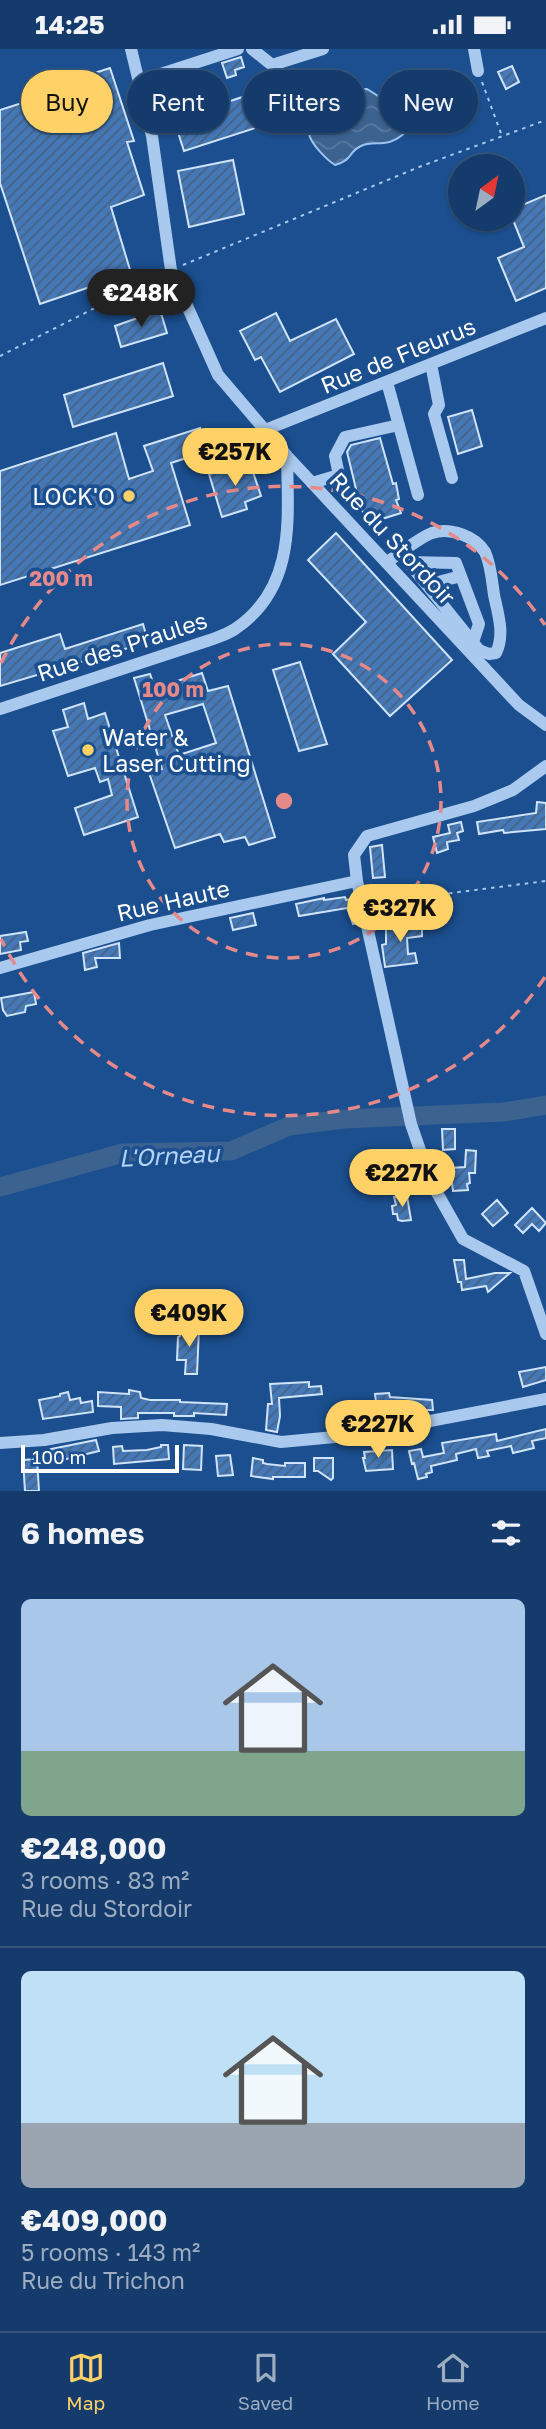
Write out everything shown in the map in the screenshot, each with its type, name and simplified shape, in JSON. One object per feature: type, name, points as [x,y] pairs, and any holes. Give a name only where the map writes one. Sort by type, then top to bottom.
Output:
[{"type":"street","name":"Rue du Stordoir","points":[[131,49],[136,70]]},
{"type":"street","points":[[173,70],[238,49]]},
{"type":"street","points":[[252,49],[272,65],[323,49]]},
{"type":"street","points":[[474,49],[478,70]]},
{"type":"street","name":"Rue du Stordoir","points":[[151,133],[171,270],[218,375],[287,456],[519,705],[546,725]]},
{"type":"street","name":"Rue de Fleurus","points":[[265,430],[546,319]]},
{"type":"street","points":[[431,364],[439,405],[434,414],[452,478]]},
{"type":"street","points":[[387,382],[418,495]]},
{"type":"street","points":[[312,483],[339,475],[335,456],[345,437],[399,425]]},
{"type":"street","name":"Rue des Praules","points":[[0,709],[210,640],[235,629],[264,604],[279,575],[289,534],[287,456]]},
{"type":"street","points":[[450,530],[468,537],[484,551],[489,563],[502,637],[496,653],[489,654],[480,650],[405,558],[432,533],[450,530]]},
{"type":"street","points":[[387,562],[405,558],[456,563],[479,624],[473,642]]},
{"type":"street","points":[[427,585],[461,576]]},
{"type":"street","points":[[546,766],[513,790],[474,806],[367,836],[354,855],[357,881],[411,1123],[430,1182],[463,1239],[524,1271],[546,1334]]},
{"type":"street","name":"Rue Haute","points":[[0,968],[150,925],[357,881]]},
{"type":"street","points":[[0,1443],[44,1440],[112,1428],[162,1425],[211,1429],[281,1442],[356,1435],[546,1399]]},
{"type":"path","points":[[478,71],[503,137]]},
{"type":"path","points":[[0,356],[171,270],[419,167],[546,120]]},
{"type":"path","points":[[362,904],[546,881]]},
{"type":"water","points":[[365,89],[379,97],[379,133],[404,133],[391,141],[361,146],[345,161],[335,165],[310,138],[309,133],[365,133]]},
{"type":"building","points":[[241,57],[244,67],[235,70],[236,75],[229,77],[229,70],[224,70],[222,63]]},
{"type":"building","points":[[512,66],[519,82],[506,89],[498,72]]},
{"type":"building","points":[[113,77],[127,120],[127,133],[131,133],[134,141],[127,142],[144,195],[111,207],[131,273],[40,304],[0,183],[0,110],[21,103],[21,133],[113,133]]},
{"type":"building","points":[[243,97],[243,132],[184,151],[178,133],[229,133],[229,101]]},
{"type":"building","points":[[233,160],[244,214],[189,227],[178,171]]},
{"type":"building","points":[[546,195],[546,288],[516,301],[498,258],[524,247],[517,231],[525,231],[525,204]]},
{"type":"building","points":[[160,310],[167,333],[121,347],[115,326]]},
{"type":"building","points":[[276,313],[290,341],[336,319],[354,354],[280,392],[261,357],[255,360],[240,331]]},
{"type":"building","points":[[163,363],[173,396],[73,427],[64,395]]},
{"type":"building","points":[[472,410],[482,446],[458,454],[448,417]]},
{"type":"building","name":"LOCK'O","points":[[200,428],[205,452],[171,463],[190,525],[0,585],[0,471],[116,433],[129,479],[153,471],[144,446]]},
{"type":"building","points":[[380,438],[393,484],[396,483],[399,499],[396,500],[401,513],[366,524],[362,509],[359,510],[347,452],[351,445]]},
{"type":"building","points":[[249,460],[261,496],[245,502],[247,509],[222,517],[209,474]]},
{"type":"building","points":[[336,533],[452,660],[390,716],[333,654],[366,622],[308,560]]},
{"type":"building","points":[[143,624],[148,642],[0,686],[0,653],[60,634],[65,649]]},
{"type":"building","points":[[300,662],[327,744],[299,751],[273,670]]},
{"type":"building","points":[[202,673],[208,691],[228,686],[275,837],[249,845],[245,837],[224,842],[220,834],[175,848],[149,773],[162,769],[134,678],[150,674],[155,688]],"holes":[[[203,704],[216,743],[179,755],[165,715]]]},
{"type":"building","points":[[84,703],[88,719],[105,713],[138,817],[84,835],[75,808],[112,795],[108,779],[100,782],[95,768],[68,776],[53,731],[68,727],[63,710]]},
{"type":"building","points":[[537,802],[546,803],[546,829],[504,833],[503,830],[479,834],[477,822],[536,813]]},
{"type":"building","points":[[461,822],[463,831],[457,833],[459,840],[447,842],[448,849],[437,853],[433,837],[450,833],[448,825]]},
{"type":"building","points":[[382,845],[385,877],[373,878],[370,847]]},
{"type":"building","points":[[345,897],[346,900],[352,899],[357,923],[353,924],[347,908],[299,916],[296,904]]},
{"type":"building","points":[[253,913],[256,925],[233,930],[230,918]]},
{"type":"building","points":[[422,922],[422,936],[407,938],[408,954],[415,953],[417,963],[385,967],[382,945],[386,944],[386,925]]},
{"type":"building","points":[[26,932],[28,941],[20,942],[21,950],[0,954],[0,936]]},
{"type":"building","points":[[119,943],[120,958],[95,958],[97,967],[85,970],[83,953]]},
{"type":"building","points":[[34,992],[36,1004],[26,1006],[25,1012],[7,1016],[1,998]]},
{"type":"building","points":[[442,1129],[455,1129],[455,1149],[443,1150]]},
{"type":"building","points":[[466,1150],[476,1151],[475,1173],[469,1173],[468,1190],[453,1191],[450,1168],[465,1167]]},
{"type":"building","points":[[407,1196],[411,1220],[398,1220],[397,1214],[393,1214],[392,1206],[396,1205],[394,1197]]},
{"type":"building","points":[[497,1200],[508,1213],[493,1226],[482,1214]]},
{"type":"building","points":[[532,1208],[546,1223],[539,1231],[532,1224],[523,1233],[515,1225]]},
{"type":"building","points":[[454,1260],[464,1260],[466,1279],[510,1273],[488,1292],[486,1286],[462,1290]]},
{"type":"building","points":[[181,1328],[199,1329],[197,1374],[185,1374],[186,1360],[177,1360]]},
{"type":"building","points":[[546,1367],[546,1380],[523,1387],[519,1372]]},
{"type":"building","points":[[309,1382],[309,1387],[321,1386],[322,1394],[279,1398],[277,1432],[266,1430],[268,1404],[272,1404],[270,1384]]},
{"type":"building","points":[[129,1390],[140,1392],[141,1398],[150,1400],[227,1404],[226,1415],[194,1413],[194,1416],[174,1416],[174,1413],[138,1413],[138,1418],[121,1419],[121,1407],[98,1406],[98,1392],[129,1394]]},
{"type":"building","points":[[68,1392],[70,1400],[80,1398],[81,1403],[92,1401],[93,1412],[43,1419],[39,1400]]},
{"type":"building","points":[[389,1393],[390,1397],[432,1400],[433,1410],[377,1410],[375,1394]]},
{"type":"building","points":[[546,1429],[546,1438],[532,1441],[534,1448],[513,1453],[511,1446],[487,1451],[489,1456],[478,1458],[476,1449],[456,1454],[457,1460],[431,1466],[432,1472],[426,1474],[427,1477],[418,1479],[409,1451],[421,1449],[423,1457],[444,1453],[442,1443],[496,1434],[497,1441]]},
{"type":"building","points":[[96,1440],[99,1451],[54,1462],[51,1449]]},
{"type":"building","points":[[168,1445],[169,1459],[114,1464],[113,1447],[122,1446],[123,1451],[147,1450]]},
{"type":"building","points":[[184,1445],[202,1446],[201,1470],[183,1469]]},
{"type":"building","points":[[392,1450],[393,1469],[366,1471],[364,1452]]},
{"type":"building","points":[[230,1455],[233,1475],[218,1476],[216,1456]]},
{"type":"building","points":[[253,1458],[263,1460],[263,1463],[285,1466],[285,1463],[305,1463],[305,1477],[273,1479],[251,1476]]},
{"type":"building","points":[[314,1458],[333,1458],[331,1480],[314,1471]]},
{"type":"building","points":[[37,1459],[39,1491],[25,1491],[23,1460]]},
{"type":"waterway","name":"L'Orneau","points":[[0,1187],[123,1153],[231,1151],[289,1126],[344,1119],[504,1112],[546,1105]]},
{"type":"place","name":"LOCK'O","points":[[129,496]]},
{"type":"place","name":"Water & Laser Cutting","points":[[88,750]]}]
